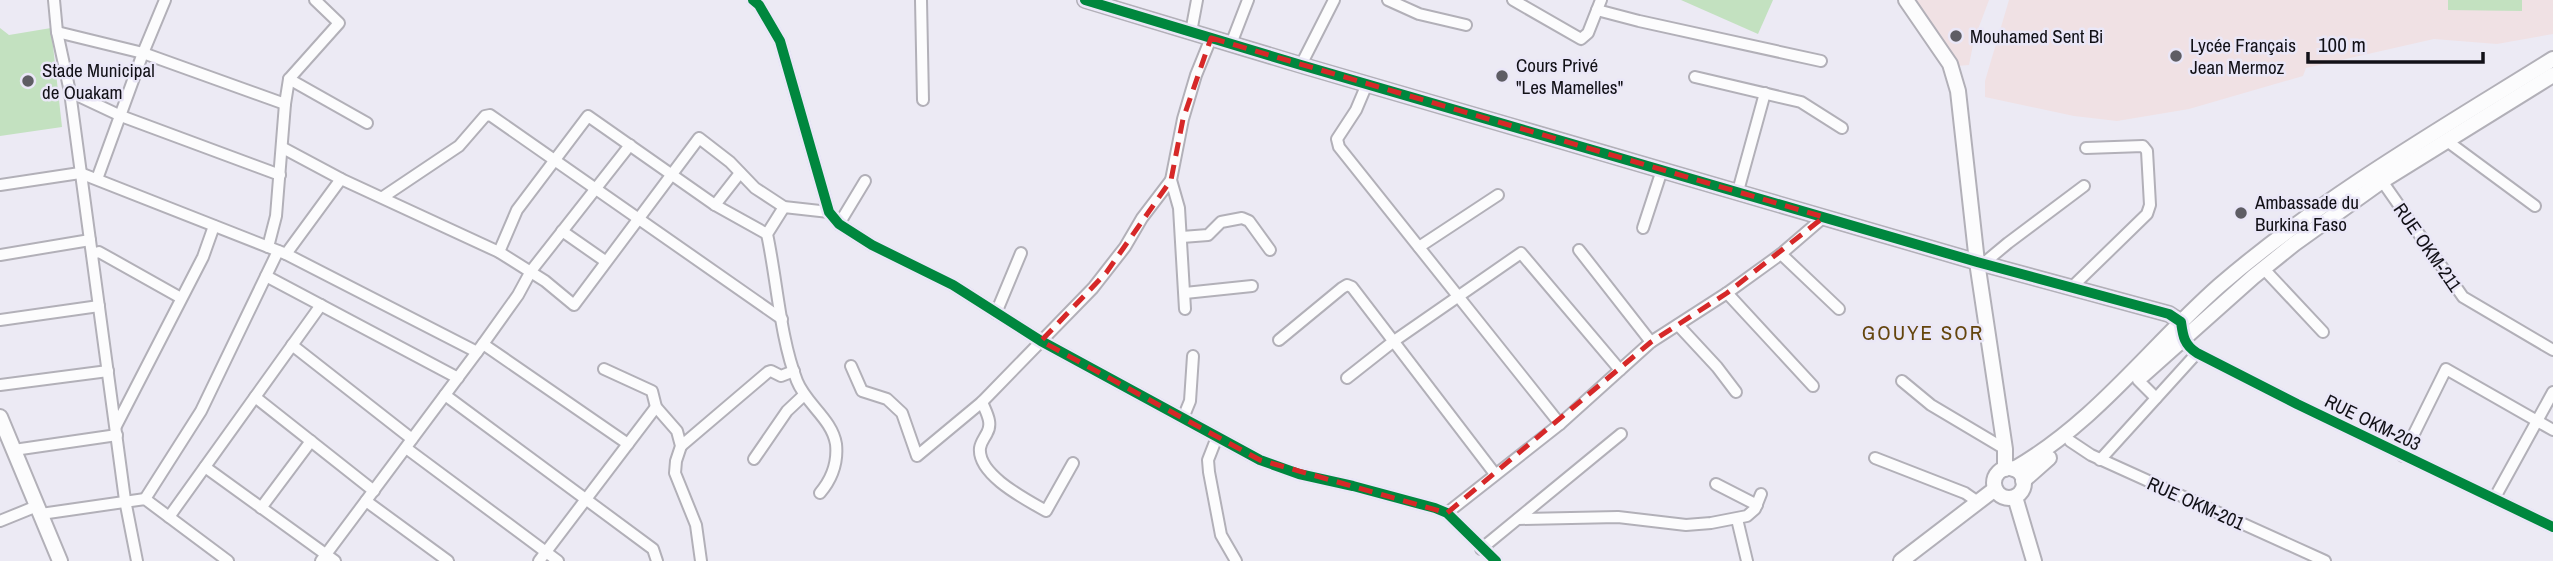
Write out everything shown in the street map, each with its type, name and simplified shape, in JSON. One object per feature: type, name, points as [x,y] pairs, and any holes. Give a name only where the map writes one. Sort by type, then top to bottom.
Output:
[{"type":"street","points":[[54,0],[57,32],[70,92],[125,500],[136,561]]},
{"type":"street","points":[[97,180],[142,53],[165,0]]},
{"type":"street","points":[[277,251],[276,216],[289,79],[340,23],[315,0]]},
{"type":"street","points":[[753,0],[759,5],[780,41],[829,212],[839,224],[872,245],[953,285],[1041,341],[1139,396],[1260,460],[1299,474],[1353,486],[1447,513],[1496,561]]},
{"type":"street","points":[[921,0],[923,100]]},
{"type":"street","points":[[1085,0],[1662,170],[2169,314],[2181,322],[2183,339]]},
{"type":"street","points":[[1191,32],[1197,0]]},
{"type":"street","points":[[1231,44],[1248,0]]},
{"type":"street","points":[[1301,65],[1334,0]]},
{"type":"street","points":[[1388,0],[1419,14],[1466,25]]},
{"type":"street","points":[[1513,0],[1581,39],[1588,33],[1599,5],[1639,22],[1821,61]]},
{"type":"street","points":[[1906,0],[1950,64],[1958,91],[2005,449],[2022,490],[2015,497],[2001,496],[1995,489]]},
{"type":"street","points":[[57,32],[142,53],[285,104]]},
{"type":"street","points":[[851,366],[862,391],[887,399],[902,413],[917,456],[982,402],[1107,273],[1142,218],[1171,180],[1183,119],[1211,38]]},
{"type":"street","points":[[2014,473],[2070,432],[2127,379],[2181,322],[2261,253],[2333,200],[2553,60]]},
{"type":"street","points":[[1901,561],[1995,489],[1997,475],[2014,473],[2070,441],[2263,268],[2382,181],[2553,75]]},
{"type":"street","points":[[1695,77],[1811,107],[1842,128]]},
{"type":"street","points":[[289,79],[367,123]]},
{"type":"street","points":[[1367,84],[1356,110],[1337,139],[1339,147],[1560,424]]},
{"type":"street","points":[[70,92],[121,116],[280,175]]},
{"type":"street","points":[[1738,191],[1765,93]]},
{"type":"street","points":[[383,197],[459,146],[485,116],[490,116],[782,319]]},
{"type":"street","points":[[499,252],[517,211],[588,116],[715,205],[766,234]]},
{"type":"street","points":[[283,148],[341,179],[499,252],[531,271],[574,304],[699,138],[730,162],[755,188],[784,207],[829,212]]},
{"type":"street","points":[[2447,141],[2535,206]]},
{"type":"street","points":[[205,467],[327,559],[366,501],[518,295],[531,271],[630,145]]},
{"type":"street","points":[[2072,287],[2147,214],[2150,205],[2147,151],[2143,146],[2086,148]]},
{"type":"street","points":[[1643,228],[1662,170]]},
{"type":"street","points":[[0,185],[80,173],[277,251],[480,348],[628,444]]},
{"type":"street","points":[[715,205],[740,173]]},
{"type":"street","points":[[145,499],[201,411],[277,251],[341,179]]},
{"type":"street","points":[[1171,180],[1179,208],[1185,309]]},
{"type":"street","points":[[839,224],[866,181]]},
{"type":"street","name":"RUE OKM-211","points":[[2382,181],[2463,297],[2553,350]]},
{"type":"street","points":[[1981,262],[2084,186]]},
{"type":"street","points":[[1419,247],[1498,195]]},
{"type":"street","points":[[784,207],[766,234],[782,319],[794,371],[804,395],[831,430],[836,445],[833,473],[820,494]]},
{"type":"street","points":[[1447,513],[1560,424],[1651,342],[1727,293],[1781,254],[1825,217]]},
{"type":"street","points":[[1182,237],[1208,235],[1222,222],[1242,218],[1249,221],[1269,250]]},
{"type":"street","points":[[116,431],[203,257],[214,226]]},
{"type":"street","points":[[562,231],[605,261]]},
{"type":"street","points":[[0,255],[90,240]]},
{"type":"street","points":[[1579,250],[1651,342]]},
{"type":"street","points":[[92,254],[99,252],[181,298]]},
{"type":"street","points":[[996,313],[1021,253]]},
{"type":"street","points":[[1347,378],[1394,341],[1517,254],[1524,254],[1620,370]]},
{"type":"street","points":[[1781,254],[1839,309]]},
{"type":"street","points":[[2263,268],[2323,332]]},
{"type":"street","points":[[266,276],[458,377]]},
{"type":"street","points":[[1279,340],[1347,285],[1352,287],[1494,474]]},
{"type":"street","points":[[1185,293],[1252,286]]},
{"type":"street","points":[[1727,293],[1813,386]]},
{"type":"street","points":[[169,517],[321,305]]},
{"type":"street","points":[[0,320],[99,306]]},
{"type":"street","points":[[1678,325],[1736,392]]},
{"type":"street","name":"RUE OKM-203","points":[[2183,339],[2197,353],[2553,527]]},
{"type":"street","points":[[292,345],[543,557],[558,561]]},
{"type":"street","points":[[2101,460],[2197,353]]},
{"type":"street","points":[[1183,418],[1190,401],[1193,356]]},
{"type":"street","points":[[2157,363],[2172,380]]},
{"type":"street","points":[[604,369],[652,391],[656,407],[677,431],[681,446]]},
{"type":"street","points":[[2403,456],[2446,369],[2553,430]]},
{"type":"street","points":[[701,561],[696,526],[675,473],[681,446],[768,372],[781,376],[794,371]]},
{"type":"street","points":[[0,384],[108,372]]},
{"type":"street","points":[[2138,380],[2156,398]]},
{"type":"street","points":[[1902,381],[1931,405],[2005,449]]},
{"type":"street","points":[[2494,499],[2553,393]]},
{"type":"street","points":[[445,395],[653,549],[657,561]]},
{"type":"street","points":[[754,459],[787,411],[804,395]]},
{"type":"street","points":[[255,397],[374,491]]},
{"type":"street","points":[[982,402],[990,423],[980,454],[986,468],[1009,489],[1046,511],[1073,463]]},
{"type":"street","points":[[543,557],[656,407]]},
{"type":"street","points":[[0,417],[8,444],[60,561]]},
{"type":"street","points":[[8,444],[116,431]]},
{"type":"street","points":[[1481,549],[1621,434]]},
{"type":"street","points":[[1217,437],[1208,460],[1209,472],[1221,535],[1236,561]]},
{"type":"street","points":[[261,508],[311,441]]},
{"type":"street","name":"RUE OKM-201","points":[[2070,441],[2101,460],[2325,561]]},
{"type":"street","points":[[1875,458],[1965,493],[1978,502]]},
{"type":"street","points":[[1518,519],[1639,518],[1686,525],[1747,516],[1759,499],[1716,484]]},
{"type":"street","points":[[2015,497],[2034,561]]},
{"type":"street","points":[[0,521],[39,510],[145,499],[228,561]]},
{"type":"street","points":[[366,501],[448,561]]},
{"type":"street","points":[[1737,519],[1746,561]]},
{"type":"highlighted area","points":[[1211,38],[1824,217],[1727,293],[1651,342],[1447,513],[1260,460],[1041,341],[1106,273],[1171,180],[1183,119]]},
{"type":"shaded area","name":"Mouhamed Sent Bi","points":[[1913,0],[1989,0],[1974,40],[1969,65],[1957,66]]},
{"type":"shaded area","name":"Lycée Français Jean Mermoz","points":[[2009,0],[2553,0],[2553,34],[2497,44],[2434,39],[2306,68],[2303,76],[2189,109],[2117,121],[2074,116],[1985,97],[1985,81]]},
{"type":"green space","points":[[1681,0],[1773,0],[1758,34]]},
{"type":"green space","points":[[2448,0],[2522,0],[2522,11],[2448,10]]},
{"type":"green space","name":"Stade Municipal de Ouakam","points":[[0,28],[9,35],[51,28],[62,127],[0,136]]},
{"type":"cycle path","points":[[753,0],[759,5],[780,41],[829,212],[839,224],[872,245],[953,285],[1041,341],[1260,460],[1299,474],[1353,486],[1447,513],[1496,561]]},
{"type":"cycle path","points":[[1085,0],[1977,262],[2169,314],[2181,322],[2185,340],[2197,353],[2553,527]]},
{"type":"place","name":"Mouhamed Sent Bi","points":[[1956,36]]},
{"type":"place","name":"Lycée Français Jean Mermoz","points":[[2176,56]]},
{"type":"place","name":"Cours Privé \"Les Mamelles\"","points":[[1502,76]]},
{"type":"place","name":"Stade Municipal de Ouakam","points":[[28,81]]},
{"type":"place","name":"Ambassade du Burkina Faso","points":[[2241,213]]},
{"type":"district","name":"GOUYE SOR","points":[[1923,332]]}]
